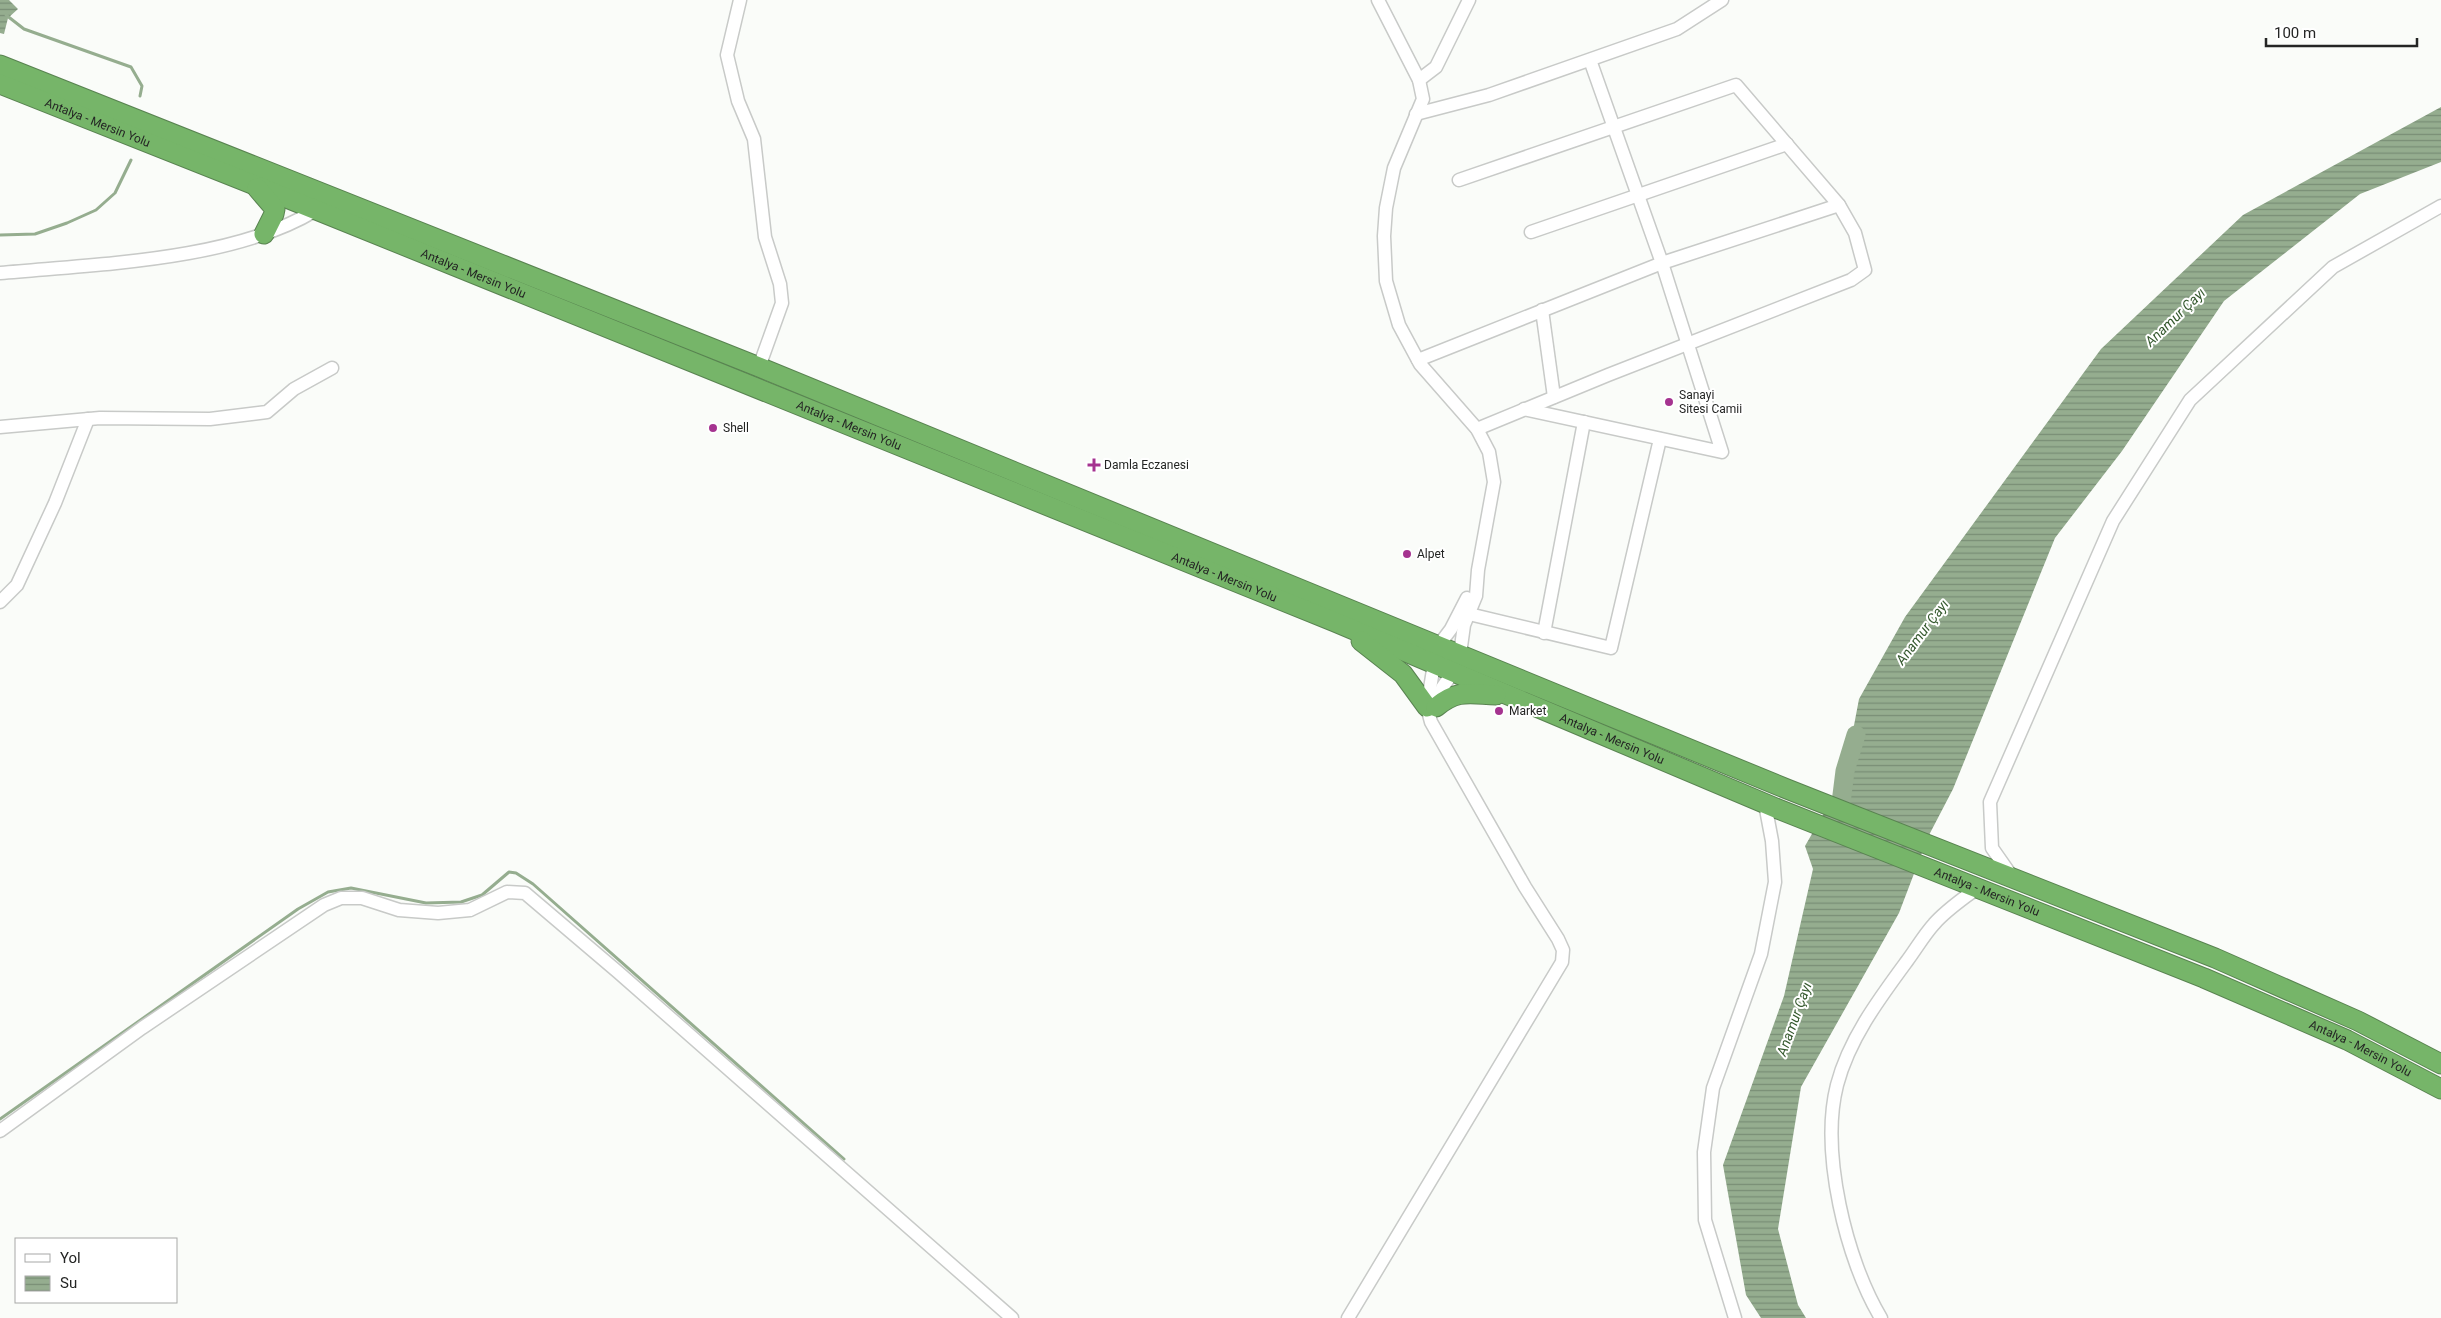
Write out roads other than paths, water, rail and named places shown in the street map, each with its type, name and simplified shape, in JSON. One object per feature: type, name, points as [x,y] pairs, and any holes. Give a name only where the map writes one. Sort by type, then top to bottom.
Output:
[{"type":"highway","name":"Antalya - Mersin Yolu","points":[[0,65],[320,201],[1335,622],[1771,807],[2240,994],[2347,1040],[2441,1089]]},
{"type":"highway","name":"Antalya - Mersin Yolu","points":[[0,84],[252,184],[320,201],[759,367],[1787,788],[2242,970],[2358,1021],[2441,1064]]},
{"type":"highway","points":[[252,184],[275,209],[264,234]]},
{"type":"highway","points":[[1335,622],[1392,664],[1412,685],[1431,712],[1450,696],[1461,694],[1508,696]]},
{"type":"highway","points":[[1434,664],[1439,645]]},
{"type":"highway","points":[[1454,672],[1460,654]]},
{"type":"street","points":[[740,0],[726,55],[738,101],[754,139],[765,237],[780,284],[782,303],[759,367]]},
{"type":"street","points":[[1378,0],[1419,80],[1423,99],[1394,168],[1386,208],[1384,236],[1386,281],[1399,325],[1418,360],[1477,429],[1489,452],[1494,482],[1478,570],[1476,596],[1464,625],[1460,654]]},
{"type":"street","points":[[1419,80],[1436,67],[1469,0]]},
{"type":"street","points":[[1416,114],[1488,96],[1677,29],[1722,0]]},
{"type":"street","points":[[1524,409],[1722,452],[1662,263],[1590,60]]},
{"type":"street","points":[[1458,180],[1736,86],[1839,205],[1855,233],[1865,270],[1851,280],[1477,429]]},
{"type":"street","points":[[1531,232],[1788,144]]},
{"type":"street","points":[[0,273],[171,256],[264,234],[301,219],[320,201]]},
{"type":"street","points":[[1418,360],[1662,263],[1839,205]]},
{"type":"street","points":[[2015,880],[1992,848],[1990,802],[2113,521],[2190,400],[2333,267],[2441,206]]},
{"type":"street","points":[[1542,310],[1554,397]]},
{"type":"street","points":[[0,427],[88,420],[210,419],[267,412],[294,389],[332,368]]},
{"type":"street","points":[[0,602],[17,585],[55,503],[88,420]]},
{"type":"street","points":[[1544,632],[1584,422]]},
{"type":"street","points":[[1469,614],[1611,648],[1660,439]]},
{"type":"street","points":[[1439,645],[1462,609],[1478,570]]},
{"type":"street","points":[[1348,1318],[1562,962],[1563,950],[1558,939],[1525,887],[1431,712],[1434,664]]},
{"type":"street","points":[[1431,712],[1442,688],[1454,672]]},
{"type":"street","points":[[1735,1318],[1705,1220],[1704,1152],[1712,1088],[1761,954],[1775,882],[1771,807]]},
{"type":"street","points":[[1881,1318],[1866,1294],[1853,1254],[1834,1181],[1832,1128],[1836,1086],[1848,1053],[1880,998],[1934,924],[1972,886]]},
{"type":"street","points":[[0,1131],[142,1028],[324,905],[342,898],[362,898],[399,910],[438,914],[470,910],[507,892],[526,893],[1012,1318]]},
{"type":"water","points":[[0,0],[9,0],[18,9],[8,18],[4,34],[0,33]]},
{"type":"water","points":[[2441,107],[2441,162],[2360,194],[2224,301],[2122,451],[2055,538],[1953,789],[1928,837],[1899,913],[1801,1087],[1778,1229],[1798,1305],[1806,1318],[1761,1318],[1746,1295],[1723,1165],[1784,996],[1813,869],[1805,846],[1844,778],[1859,699],[1905,617],[2101,349],[2243,215]]},
{"type":"waterway","points":[[6,15],[24,29],[131,67],[142,86],[140,96]]},
{"type":"waterway","points":[[0,235],[35,234],[96,210],[115,193],[131,160]]},
{"type":"waterway","name":"Anamur Çayı","points":[[1841,803],[1845,771],[1856,735]]},
{"type":"waterway","points":[[0,1119],[298,909],[328,892],[351,888],[426,903],[461,902],[482,895],[509,872],[516,873],[533,884],[844,1159]]},
{"type":"place","name":"Sanayi Sitesi Camii","points":[[1669,402]]},
{"type":"place","name":"Shell","points":[[713,428]]},
{"type":"place","name":"Damla Eczanesi","points":[[1094,465]]},
{"type":"place","name":"Alpet","points":[[1407,554]]},
{"type":"place","name":"Market","points":[[1499,711]]}]
